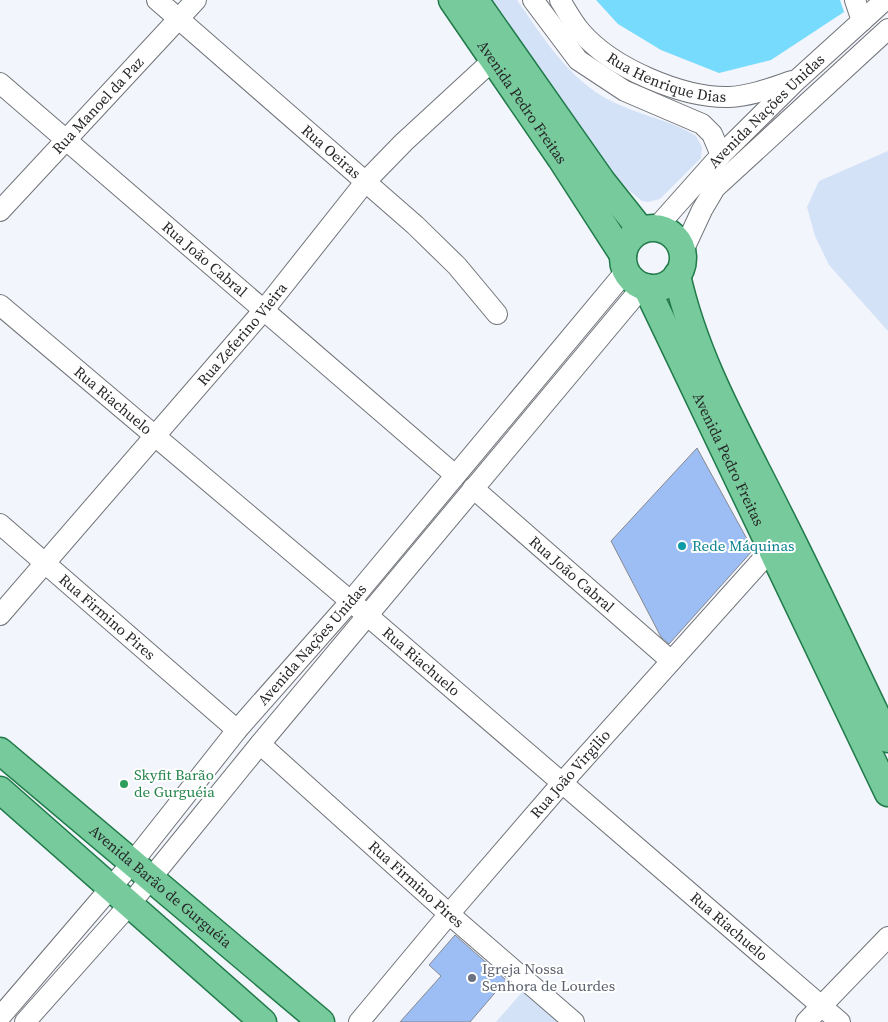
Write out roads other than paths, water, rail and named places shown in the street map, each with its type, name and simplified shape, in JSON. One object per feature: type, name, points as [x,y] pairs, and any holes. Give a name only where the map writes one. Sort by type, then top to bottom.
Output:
[{"type":"main road","name":"Avenida Pedro Freitas","points":[[452,0],[561,159],[634,275],[888,739]]},
{"type":"main road","name":"Avenida Pedro Freitas","points":[[475,0],[602,181],[648,229]]},
{"type":"main road","points":[[648,229],[673,236],[680,264],[663,286],[634,275],[628,242],[648,229]]},
{"type":"main road","name":"Avenida Pedro Freitas","points":[[680,264],[696,341],[888,793]]},
{"type":"main road","name":"Avenida Barão de Gurguéia","points":[[0,751],[321,1022]]},
{"type":"main road","points":[[0,790],[263,1022]]},
{"type":"street","name":"Rua Oeiras","points":[[156,0],[366,181],[457,266],[498,314]]},
{"type":"street","name":"Rua Manoel da Paz","points":[[0,211],[196,0]]},
{"type":"street","name":"Rua Henrique Dias","points":[[533,0],[578,60],[625,92],[702,124],[712,134],[721,155]]},
{"type":"street","name":"Rua Henrique Dias","points":[[560,0],[581,32],[608,55],[644,76],[691,94],[729,97],[758,93],[798,79]]},
{"type":"street","points":[[855,0],[862,20]]},
{"type":"street","name":"Avenida Nações Unidas","points":[[648,229],[798,79],[885,0]]},
{"type":"street","name":"Avenida Nações Unidas","points":[[680,264],[702,210],[716,188],[888,29]]},
{"type":"street","name":"Rua Zeferino Vieira","points":[[0,615],[263,311],[366,181],[404,142],[492,60]]},
{"type":"street","name":"Rua João Cabral","points":[[0,83],[455,475]]},
{"type":"street","name":"Avenida Nações Unidas","points":[[142,870],[237,730],[350,602],[455,475],[634,275]]},
{"type":"street","name":"Avenida Nações Unidas","points":[[26,1022],[120,896],[260,744],[473,488],[634,275]]},
{"type":"street","name":"Rua Riachuelo","points":[[0,305],[368,616],[840,1022]]},
{"type":"street","name":"Rua João Cabral","points":[[473,488],[670,660]]},
{"type":"street","name":"Rua Firmino Pires","points":[[0,524],[237,730]]},
{"type":"street","name":"Rua João Virgilio","points":[[359,1022],[448,914],[562,782],[780,540]]},
{"type":"street","name":"Rua Firmino Pires","points":[[260,744],[448,914],[574,1022]]},
{"type":"street","name":"Avenida Nações Unidas","points":[[6,1014],[120,896]]},
{"type":"street","points":[[806,1022],[888,937]]},
{"type":"water","points":[[596,0],[840,0],[844,12],[771,60],[719,73],[661,50],[618,24]]},
{"type":"place","name":"Rede Máquinas","points":[[682,546]]},
{"type":"place","name":"Skyfit Barão de Gurguéia","points":[[124,784]]},
{"type":"place","name":"Igreja Nossa Senhora de Lourdes","points":[[472,978]]}]
